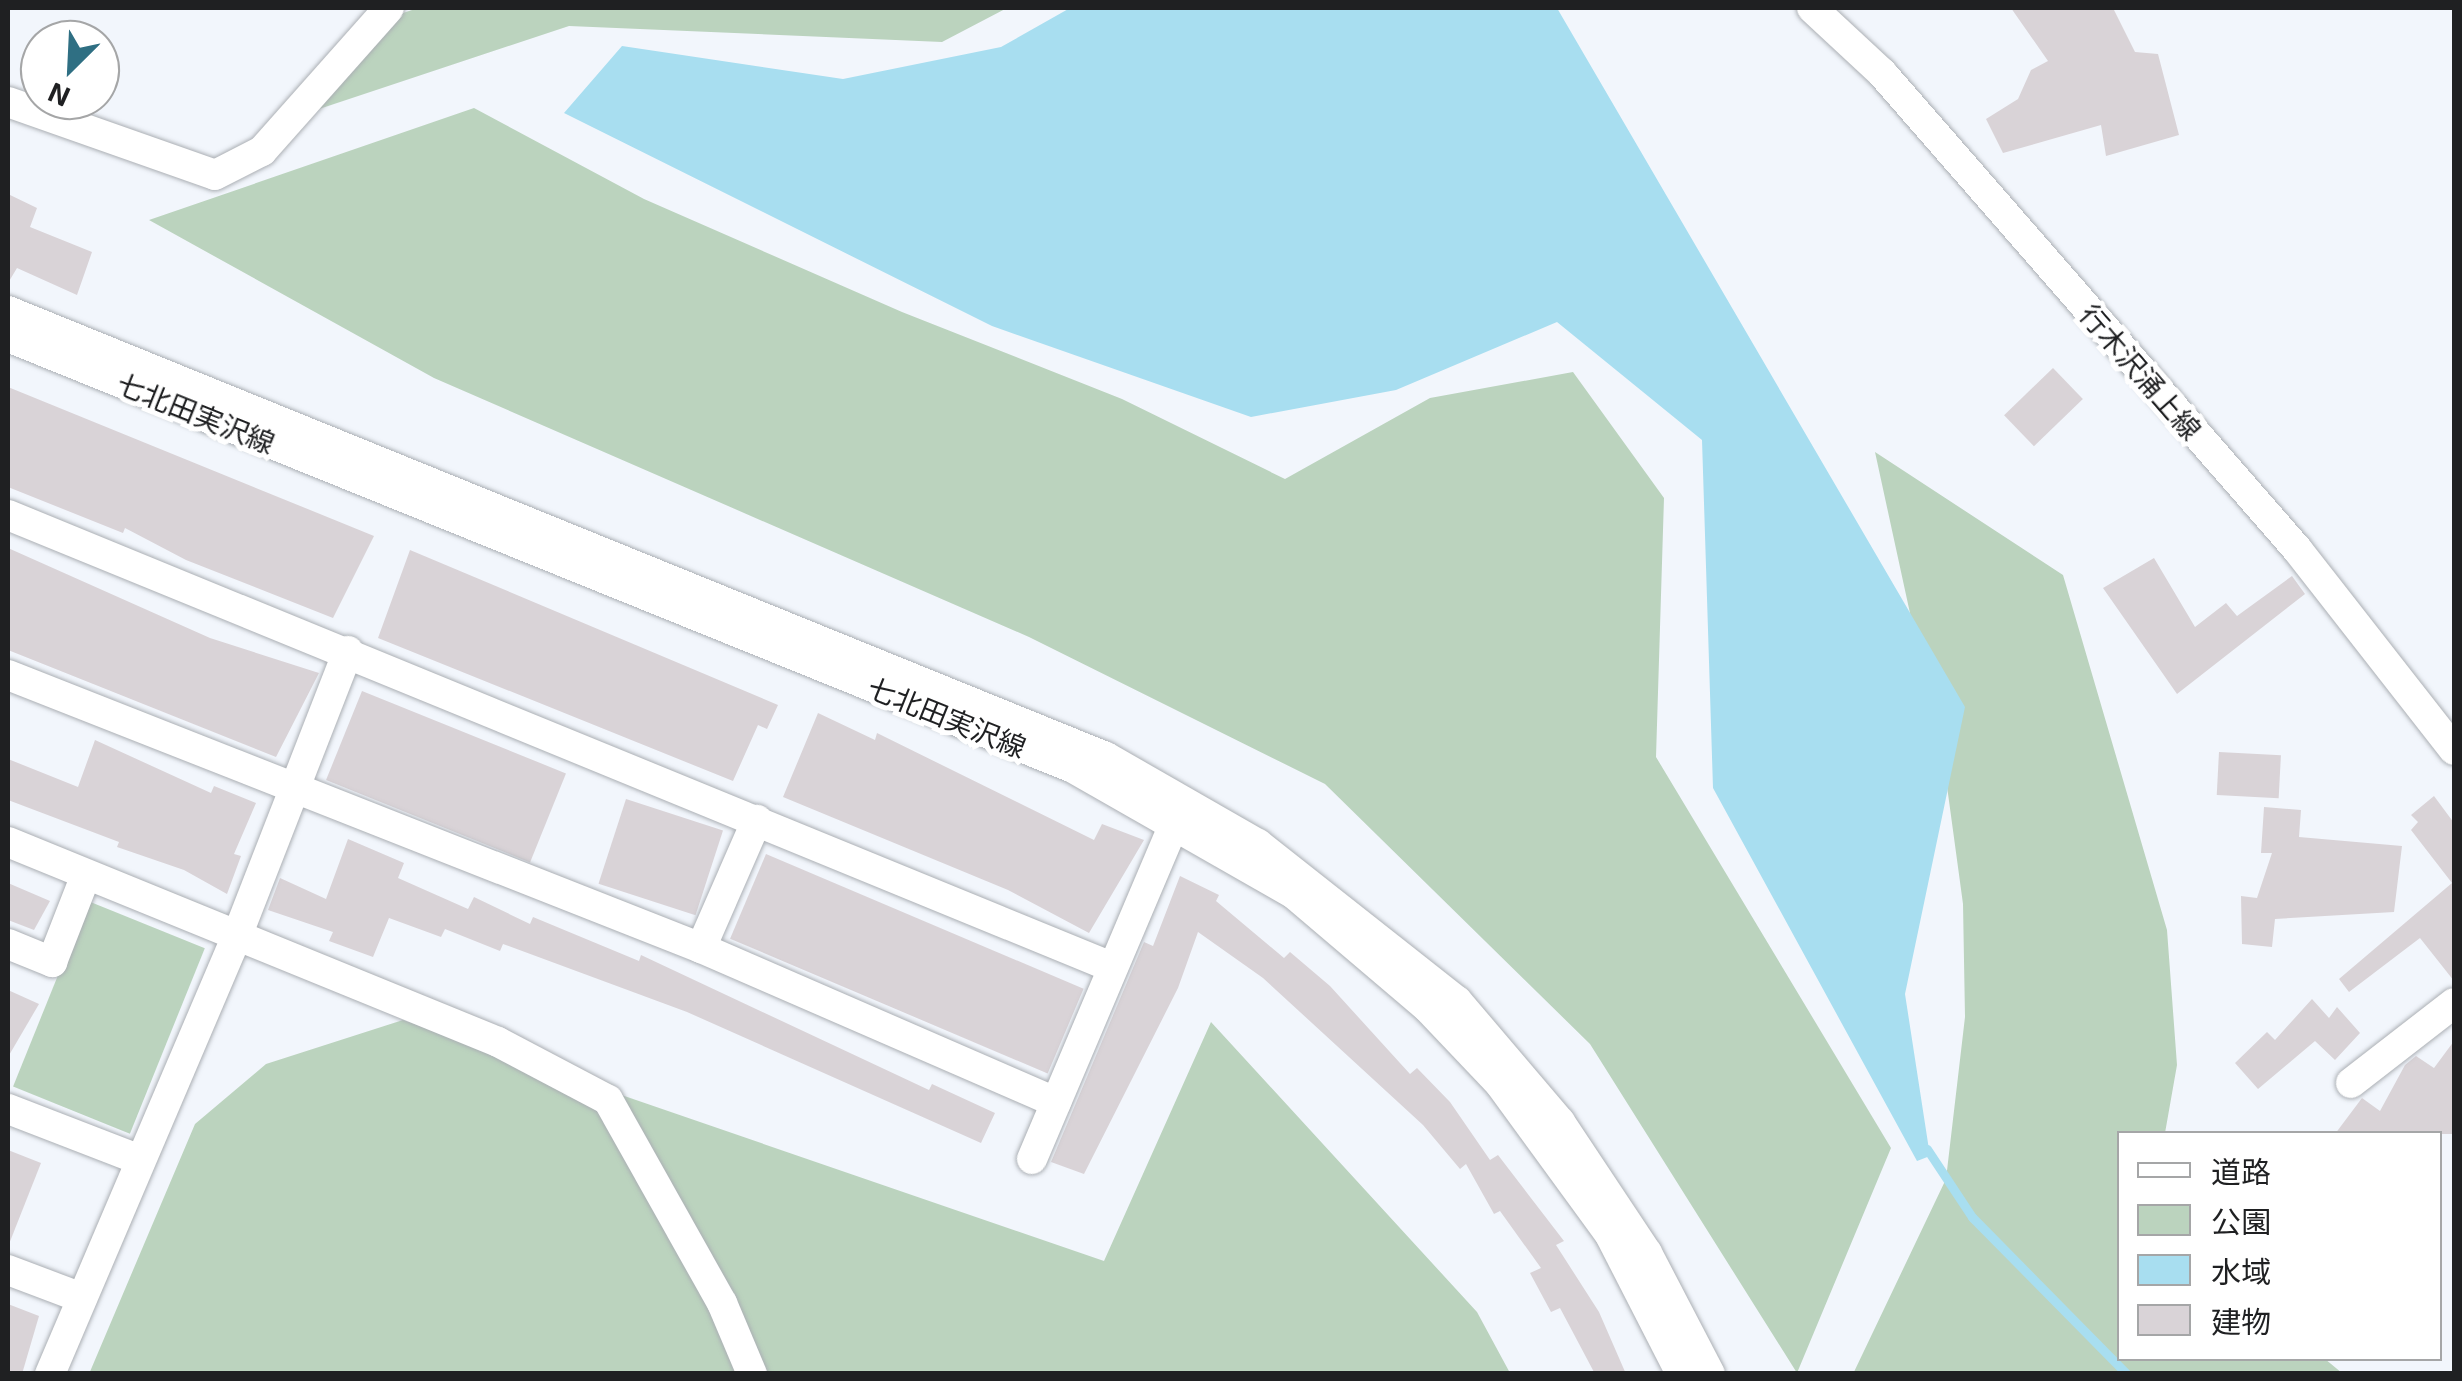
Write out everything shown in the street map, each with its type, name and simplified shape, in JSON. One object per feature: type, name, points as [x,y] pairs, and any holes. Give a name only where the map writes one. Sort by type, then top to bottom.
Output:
[{"type":"street","points":[[8,102],[216,175],[262,151],[389,8]]},
{"type":"street","name":"行木沢涌上線","points":[[1812,8],[1882,74],[2298,549],[2454,750]]},
{"type":"street","points":[[8,311],[999,712],[1328,894],[1457,1001],[1560,1122],[1647,1253],[1710,1374]]},
{"type":"street","name":"七北田実沢線","points":[[8,337],[1179,812],[1294,894],[1428,1006],[1488,1071],[1610,1236],[1681,1374]]},
{"type":"street","points":[[8,515],[348,651],[1112,968]]},
{"type":"street","points":[[50,1374],[236,936],[348,651]]},
{"type":"street","points":[[8,675],[702,948],[1056,1102]]},
{"type":"street","points":[[1032,1160],[1179,812]]},
{"type":"street","points":[[702,948],[757,820]]},
{"type":"street","points":[[8,842],[498,1042],[608,1100],[722,1302],[752,1374]]},
{"type":"street","points":[[8,944],[52,962],[86,875]]},
{"type":"street","points":[[2350,1083],[2454,1003]]},
{"type":"street","points":[[8,1109],[140,1160]]},
{"type":"street","points":[[8,1270],[82,1298]]},
{"type":"green space","points":[[418,8],[1007,8],[942,42],[569,26],[301,115],[397,15]]},
{"type":"green space","points":[[474,108],[644,199],[902,312],[1122,399],[1285,479],[1430,398],[1573,372],[1664,498],[1656,757],[1891,1148],[1797,1373],[1590,1044],[1325,784],[1029,637],[434,378],[149,220]]},
{"type":"green space","points":[[1875,452],[2063,575],[2167,930],[2177,1065],[2165,1131],[2117,1131],[2117,1361],[2327,1361],[2342,1373],[1853,1374],[1946,1179],[1965,1017],[1963,904],[1946,779]]},
{"type":"green space","points":[[88,901],[205,948],[130,1134],[13,1086]]},
{"type":"green space","points":[[403,1020],[1104,1261],[1211,1022],[1477,1312],[1510,1373],[89,1374],[195,1124],[266,1064]]},
{"type":"water","points":[[1070,8],[1557,8],[1965,707],[1905,994],[1930,1156],[1917,1161],[1713,788],[1702,440],[1557,322],[1396,390],[1251,417],[992,326],[564,113],[622,46],[843,79],[1001,47]]},
{"type":"building","points":[[2011,8],[2113,8],[2135,52],[2158,54],[2179,135],[2106,156],[2101,125],[2003,153],[1986,119],[2018,99],[2031,70],[2048,61]]},
{"type":"building","points":[[8,194],[37,208],[30,227],[92,252],[77,295],[17,268],[8,283]]},
{"type":"building","points":[[2053,368],[2083,399],[2034,446],[2004,415]]},
{"type":"building","points":[[8,387],[374,536],[333,618],[186,560],[125,528],[123,533],[8,487]]},
{"type":"building","points":[[8,548],[210,638],[319,673],[276,757],[8,650]]},
{"type":"building","points":[[410,550],[778,705],[767,729],[758,725],[733,781],[378,638]]},
{"type":"building","points":[[2154,558],[2195,627],[2226,603],[2237,616],[2292,576],[2305,594],[2177,694],[2103,588]]},
{"type":"building","points":[[362,691],[566,773],[530,862],[326,780]]},
{"type":"building","points":[[818,713],[875,740],[877,733],[1094,840],[1102,824],[1144,840],[1089,933],[1008,890],[783,797]]},
{"type":"building","points":[[95,740],[211,793],[214,786],[256,803],[234,854],[241,856],[227,894],[184,870],[117,847],[119,842],[8,800],[8,759],[78,787]]},
{"type":"building","points":[[2219,752],[2281,755],[2279,798],[2217,795]]},
{"type":"building","points":[[2434,796],[2454,823],[2454,981],[2420,938],[2349,992],[2339,979],[2452,883],[2411,830],[2418,822],[2411,815]]},
{"type":"building","points":[[626,799],[723,831],[696,915],[598,884]]},
{"type":"building","points":[[2264,807],[2301,810],[2299,837],[2402,846],[2394,912],[2275,919],[2272,947],[2242,944],[2241,896],[2257,898],[2272,853],[2261,853]]},
{"type":"building","points":[[348,839],[404,863],[398,878],[468,909],[474,897],[530,924],[533,917],[639,961],[641,955],[929,1090],[932,1084],[995,1113],[981,1143],[687,1012],[503,944],[500,951],[445,929],[441,937],[389,918],[373,957],[329,941],[333,932],[268,910],[280,878],[326,899]]},
{"type":"building","points":[[766,854],[1084,989],[1048,1073],[730,939]]},
{"type":"building","points":[[1180,876],[1219,895],[1216,901],[1284,958],[1290,952],[1330,986],[1410,1074],[1417,1068],[1450,1102],[1490,1160],[1498,1155],[1564,1241],[1556,1245],[1599,1312],[1626,1374],[1595,1374],[1560,1308],[1551,1312],[1530,1273],[1541,1268],[1500,1211],[1494,1214],[1466,1164],[1460,1169],[1423,1125],[1263,978],[1198,932],[1178,988],[1084,1174],[1051,1162],[1144,942],[1153,946]]},
{"type":"building","points":[[8,883],[50,901],[34,930],[8,920]]},
{"type":"building","points":[[8,990],[39,1004],[8,1057]]},
{"type":"building","points":[[2312,999],[2329,1018],[2337,1007],[2360,1033],[2335,1060],[2315,1041],[2258,1089],[2235,1063],[2267,1032],[2275,1040]]},
{"type":"building","points":[[2454,1041],[2454,1134],[2337,1131],[2362,1098],[2380,1111],[2405,1065],[2416,1056],[2434,1068]]},
{"type":"building","points":[[8,1150],[41,1163],[9,1244],[8,1243]]},
{"type":"building","points":[[8,1304],[39,1316],[22,1374],[8,1374]]},
{"type":"waterway","points":[[1927,1149],[1972,1217],[2127,1374]]}]
